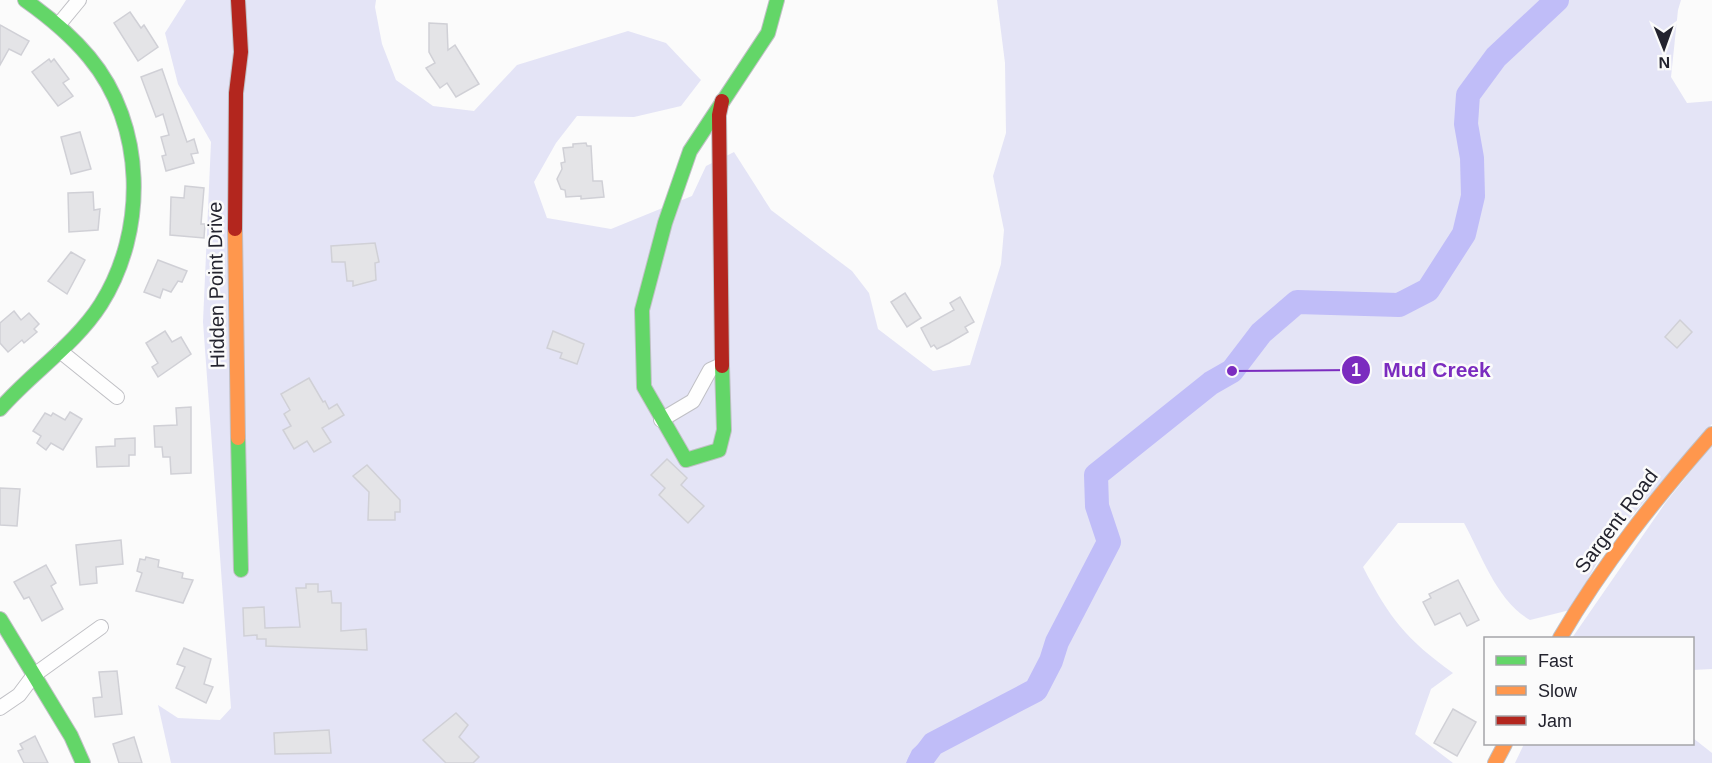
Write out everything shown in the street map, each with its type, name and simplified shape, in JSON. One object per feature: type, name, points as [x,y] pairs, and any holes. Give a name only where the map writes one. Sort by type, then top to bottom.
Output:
[{"type":"street","points":[[0,409],[88,321],[112,285],[129,238],[135,188],[131,145],[118,102],[93,60],[60,23],[25,0]]},
{"type":"street","points":[[60,23],[79,0]]},
{"type":"street","name":"Hidden Point Drive","points":[[238,0],[241,58],[236,93],[235,259],[241,570]]},
{"type":"street","points":[[722,101],[719,115],[721,365],[724,430],[719,450],[686,460],[644,387],[642,310],[665,223],[690,151],[722,101],[768,33],[777,0]]},
{"type":"street","points":[[60,351],[117,397]]},
{"type":"street","points":[[661,420],[693,400],[710,370],[721,365]]},
{"type":"street","name":"Sargent Road","points":[[1561,637],[1614,553],[1645,511],[1712,434]]},
{"type":"street","points":[[0,619],[71,736],[83,763]]},
{"type":"street","points":[[0,708],[19,695],[34,675],[101,627]]},
{"type":"street","points":[[1495,763],[1504,745]]},
{"type":"shaded area","points":[[186,0],[376,0],[375,7],[382,44],[396,80],[433,106],[474,111],[517,65],[628,31],[666,43],[701,80],[681,106],[634,117],[577,116],[556,143],[534,182],[547,218],[611,229],[692,196],[706,166],[734,152],[771,210],[852,271],[869,293],[878,329],[933,371],[970,365],[1001,264],[1004,230],[993,176],[1006,133],[1005,63],[997,0],[1681,0],[1671,77],[1687,103],[1712,101],[1712,424],[1609,542],[1570,610],[1530,620],[1518,612],[1491,577],[1464,523],[1398,523],[1363,567],[1400,627],[1453,673],[1431,689],[1415,734],[1453,763],[171,763],[158,705],[178,718],[220,720],[231,708],[203,322],[211,142],[178,84],[165,33]]},
{"type":"shaded area","points":[[1712,445],[1712,669],[1694,670],[1694,637],[1573,637],[1666,502]]},
{"type":"shaded area","points":[[1694,739],[1712,753],[1712,763],[1515,763],[1524,745],[1694,745]]},
{"type":"water","points":[[928,735],[938,753],[930,763],[906,763],[912,750]]},
{"type":"building","points":[[130,12],[141,28],[144,25],[158,47],[138,61],[114,23]]},
{"type":"building","points":[[429,23],[447,24],[448,50],[455,45],[479,84],[456,97],[447,83],[440,88],[426,68],[435,63],[429,52]]},
{"type":"building","points":[[0,25],[29,41],[21,55],[9,49],[0,65]]},
{"type":"building","points":[[49,59],[51,62],[54,59],[69,79],[63,83],[73,96],[58,106],[32,72]]},
{"type":"building","points":[[162,69],[187,142],[194,139],[198,153],[191,154],[194,163],[166,171],[162,156],[166,155],[161,137],[169,135],[163,114],[156,117],[141,77]]},
{"type":"building","points":[[80,132],[91,169],[71,174],[61,137]]},
{"type":"building","points":[[586,143],[587,146],[591,146],[593,181],[602,181],[604,197],[581,199],[581,196],[566,197],[565,190],[561,189],[557,179],[562,169],[561,163],[565,162],[563,148]]},
{"type":"building","points":[[185,186],[204,188],[201,224],[205,224],[204,238],[170,235],[171,197],[184,198]]},
{"type":"building","points":[[93,192],[94,210],[100,209],[98,230],[69,232],[68,193]]},
{"type":"building","points":[[375,243],[379,262],[375,263],[376,280],[353,286],[353,281],[347,281],[345,262],[332,262],[331,246]]},
{"type":"building","points":[[71,252],[85,260],[67,294],[48,281]]},
{"type":"building","points":[[158,260],[187,271],[182,282],[178,281],[171,292],[163,289],[160,298],[144,292]]},
{"type":"building","points":[[905,293],[921,318],[907,327],[891,302]]},
{"type":"building","points":[[960,297],[974,322],[965,327],[968,332],[937,349],[934,345],[931,347],[921,328],[954,310],[950,303]]},
{"type":"building","points":[[14,311],[21,320],[29,313],[39,324],[34,329],[37,332],[24,343],[22,340],[8,352],[0,343],[0,323]]},
{"type":"building","points":[[1680,320],[1692,332],[1677,348],[1665,337]]},
{"type":"building","points":[[165,331],[172,342],[181,337],[191,354],[158,377],[152,367],[158,363],[146,343]]},
{"type":"building","points":[[553,331],[584,344],[577,364],[560,358],[562,353],[547,348]]},
{"type":"building","points":[[309,378],[329,409],[337,404],[344,415],[322,428],[331,442],[314,452],[307,441],[294,449],[283,430],[291,426],[284,414],[290,410],[281,394]]},
{"type":"building","points":[[191,407],[191,473],[171,474],[170,457],[163,457],[162,447],[155,447],[154,426],[177,425],[176,408]]},
{"type":"building","points":[[70,412],[82,419],[63,450],[51,443],[46,450],[37,443],[41,436],[33,431],[45,413],[51,416],[53,413],[65,420]]},
{"type":"building","points":[[135,438],[135,455],[129,455],[129,466],[97,467],[96,447],[115,446],[115,439]]},
{"type":"building","points":[[667,459],[687,478],[681,485],[704,506],[688,523],[659,495],[665,488],[651,475]]},
{"type":"building","points":[[367,465],[400,500],[400,512],[395,512],[395,520],[368,520],[369,492],[353,476]]},
{"type":"building","points":[[0,488],[20,489],[17,526],[0,525]]},
{"type":"building","points":[[121,540],[123,564],[96,567],[97,583],[80,585],[76,545]]},
{"type":"building","points":[[146,557],[159,560],[158,567],[183,573],[182,578],[193,580],[183,603],[136,591],[142,573],[137,571],[140,559],[145,560]]},
{"type":"building","points":[[46,565],[56,583],[51,586],[63,609],[42,621],[29,597],[24,599],[14,582]]},
{"type":"building","points":[[1458,580],[1479,620],[1467,626],[1460,613],[1435,625],[1423,602],[1431,598],[1429,594]]},
{"type":"building","points":[[306,584],[318,584],[318,592],[331,591],[332,603],[341,603],[341,631],[366,629],[367,650],[266,646],[266,639],[257,639],[257,635],[244,636],[243,608],[264,607],[265,628],[300,627],[296,588],[306,588]]},
{"type":"building","points":[[184,648],[211,659],[204,684],[213,687],[206,703],[176,688],[185,667],[177,664]]},
{"type":"building","points":[[117,671],[122,714],[95,717],[93,698],[102,697],[99,672]]},
{"type":"building","points":[[1453,709],[1476,722],[1457,756],[1434,743]]},
{"type":"building","points":[[456,713],[468,725],[459,737],[479,757],[473,763],[446,763],[423,740]]},
{"type":"building","points":[[329,730],[331,753],[275,754],[274,733]]},
{"type":"building","points":[[35,736],[48,763],[24,763],[18,751],[23,749],[20,744]]},
{"type":"building","points":[[134,737],[142,763],[119,763],[113,744]]},
{"type":"waterway","points":[[919,763],[933,744],[1036,690],[1051,661],[1057,642],[1109,542],[1097,506],[1096,475],[1211,383],[1232,371],[1261,333],[1297,302],[1399,305],[1428,290],[1464,234],[1473,196],[1472,158],[1466,124],[1468,95],[1496,57],[1557,0]]},
{"type":"traffic: fast","points":[[0,409],[79,333],[101,304],[116,275],[127,244],[132,212],[134,179],[130,146],[121,114],[108,84],[89,57],[74,41],[51,19],[25,0]]},
{"type":"traffic: fast","points":[[722,366],[724,430],[719,450],[686,460],[644,387],[642,310],[665,223],[690,151],[768,33],[777,0]]},
{"type":"traffic: fast","points":[[238,438],[241,570]]},
{"type":"traffic: fast","points":[[0,619],[71,736],[83,763]]},
{"type":"traffic: slow","points":[[235,229],[238,438]]},
{"type":"traffic: slow","points":[[1561,637],[1631,532],[1712,434]]},
{"type":"traffic: slow","points":[[1495,763],[1504,745]]},
{"type":"traffic: jam","points":[[235,229],[236,93],[241,52],[238,0]]},
{"type":"traffic: jam","points":[[722,101],[719,115],[722,366]]},
{"type":"place","name":"Mud Creek","points":[[1232,371]]}]
